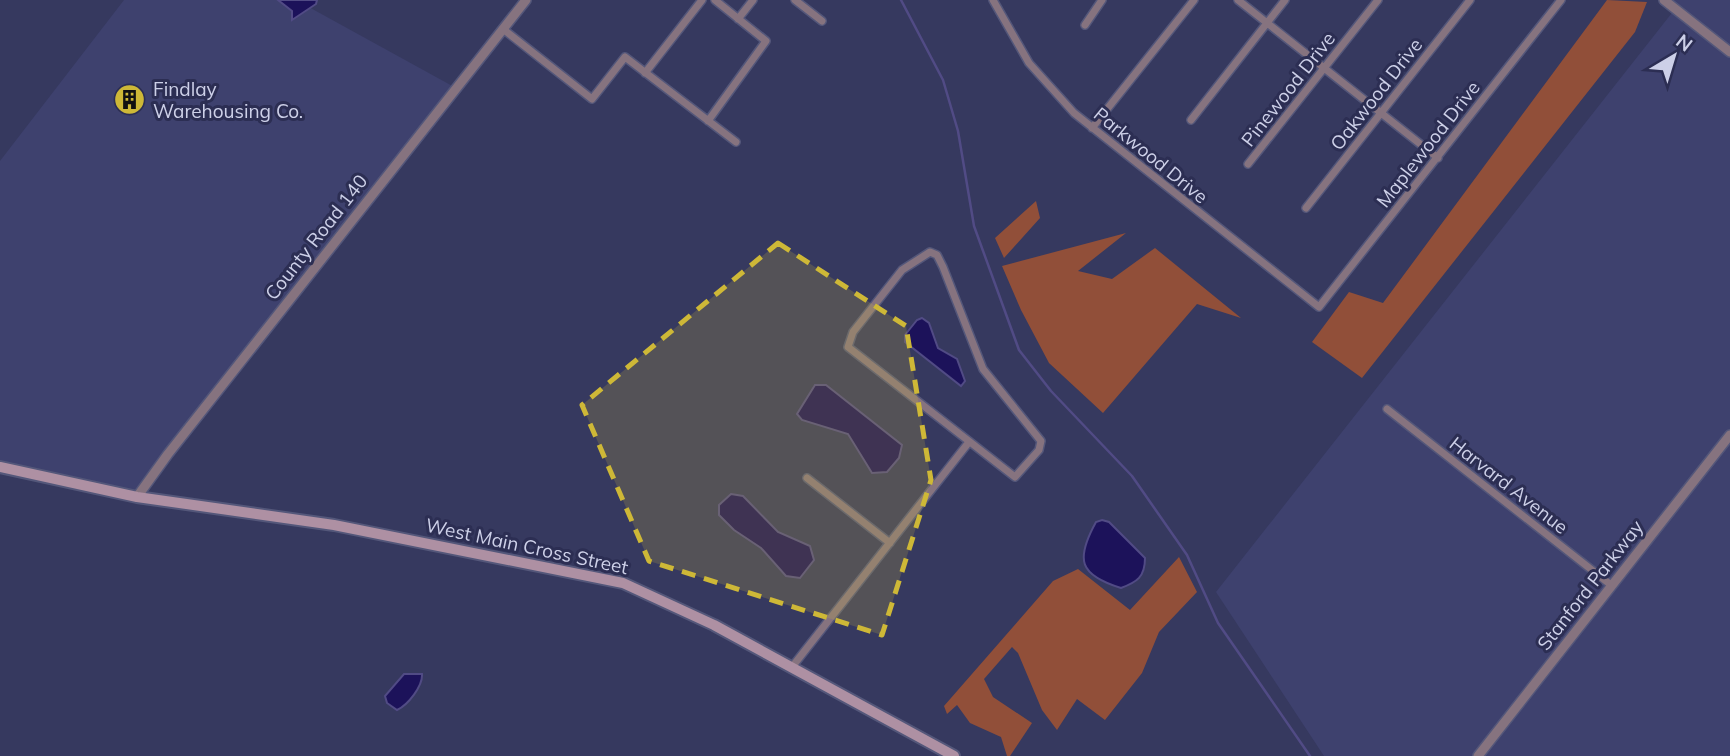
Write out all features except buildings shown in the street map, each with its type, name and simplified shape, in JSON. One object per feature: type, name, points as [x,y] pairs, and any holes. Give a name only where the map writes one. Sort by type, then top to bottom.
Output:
[{"type":"main road","name":"West Main Cross Street","points":[[0,467],[137,497],[334,525],[602,577],[654,595],[792,667],[948,755]]},
{"type":"street","name":"County Road 140","points":[[137,497],[526,0]]},
{"type":"street","points":[[645,72],[702,0]]},
{"type":"street","points":[[708,121],[766,41],[715,0]]},
{"type":"street","points":[[738,19],[753,0]]},
{"type":"street","points":[[795,0],[822,21]]},
{"type":"street","name":"Parkwood Drive","points":[[993,0],[1011,36],[1040,77],[1092,128],[1319,307]]},
{"type":"street","points":[[1085,25],[1102,0]]},
{"type":"street","points":[[1092,128],[1194,0]]},
{"type":"street","points":[[1238,0],[1437,158]]},
{"type":"street","points":[[1191,120],[1285,0]]},
{"type":"street","name":"Pinewood Drive","points":[[1248,164],[1378,0]]},
{"type":"street","name":"Oakwood Drive","points":[[1306,208],[1470,0]]},
{"type":"street","name":"Maplewood Drive","points":[[1319,307],[1561,0]]},
{"type":"street","points":[[1664,0],[1730,52]]},
{"type":"street","points":[[503,29],[592,99],[625,57],[736,142]]},
{"type":"street","points":[[930,252],[937,255],[943,267],[983,369],[1042,445],[1021,474],[1015,477],[969,442],[848,346],[853,331],[902,270],[930,252]]},
{"type":"street","name":"Harvard Avenue","points":[[1387,409],[1611,585]]},
{"type":"street","name":"Stanford Parkway","points":[[1478,756],[1730,435]]},
{"type":"street","points":[[792,667],[969,442]]},
{"type":"street","points":[[807,478],[890,543]]},
{"type":"highlighted area","points":[[778,243],[906,326],[931,480],[882,635],[649,561],[582,405]]},
{"type":"shaded area","points":[[124,0],[296,0],[456,88],[137,497],[0,467],[0,161]]},
{"type":"shaded area","points":[[278,0],[317,0],[316,4],[292,20],[292,11]]},
{"type":"shaded area","points":[[1607,0],[1647,2],[1635,32],[1362,378],[1312,342],[1349,292],[1383,303]]},
{"type":"shaded area","points":[[1664,0],[1730,0],[1730,756],[1324,756],[1216,592],[1675,9]]},
{"type":"shaded area","points":[[1036,201],[1040,218],[1004,258],[995,238]]},
{"type":"shaded area","points":[[1126,233],[1078,271],[1112,279],[1155,248],[1241,318],[1197,304],[1103,413],[1049,363],[1002,266]]},
{"type":"shaded area","points":[[922,318],[929,323],[938,348],[957,359],[965,381],[961,386],[905,342],[905,335],[917,320]]},
{"type":"shaded area","points":[[815,385],[826,385],[902,445],[899,458],[887,472],[872,473],[848,434],[802,420],[797,414]]},
{"type":"shaded area","points":[[731,494],[743,496],[778,532],[810,546],[814,560],[800,578],[786,576],[761,548],[734,530],[719,515],[719,505]]},
{"type":"shaded area","points":[[1096,522],[1109,522],[1145,558],[1144,570],[1139,578],[1121,588],[1096,578],[1085,564],[1085,547],[1089,535]]},
{"type":"shaded area","points":[[1179,557],[1197,592],[1159,632],[1142,673],[1105,720],[1077,699],[1057,730],[1042,710],[1018,653],[1012,647],[984,679],[993,697],[1032,723],[1010,756],[1007,756],[1001,737],[970,723],[957,705],[947,714],[944,706],[1053,581],[1078,569],[1130,610]]},
{"type":"shaded area","points":[[404,674],[422,674],[422,679],[414,695],[397,710],[387,703],[385,696]]},
{"type":"waterway","points":[[901,0],[943,80],[958,131],[974,226],[1019,350],[1051,391],[1132,476],[1187,555],[1218,623],[1310,756]]},
{"type":"place","name":"Findlay Warehousing Co.","points":[[130,100]]}]
